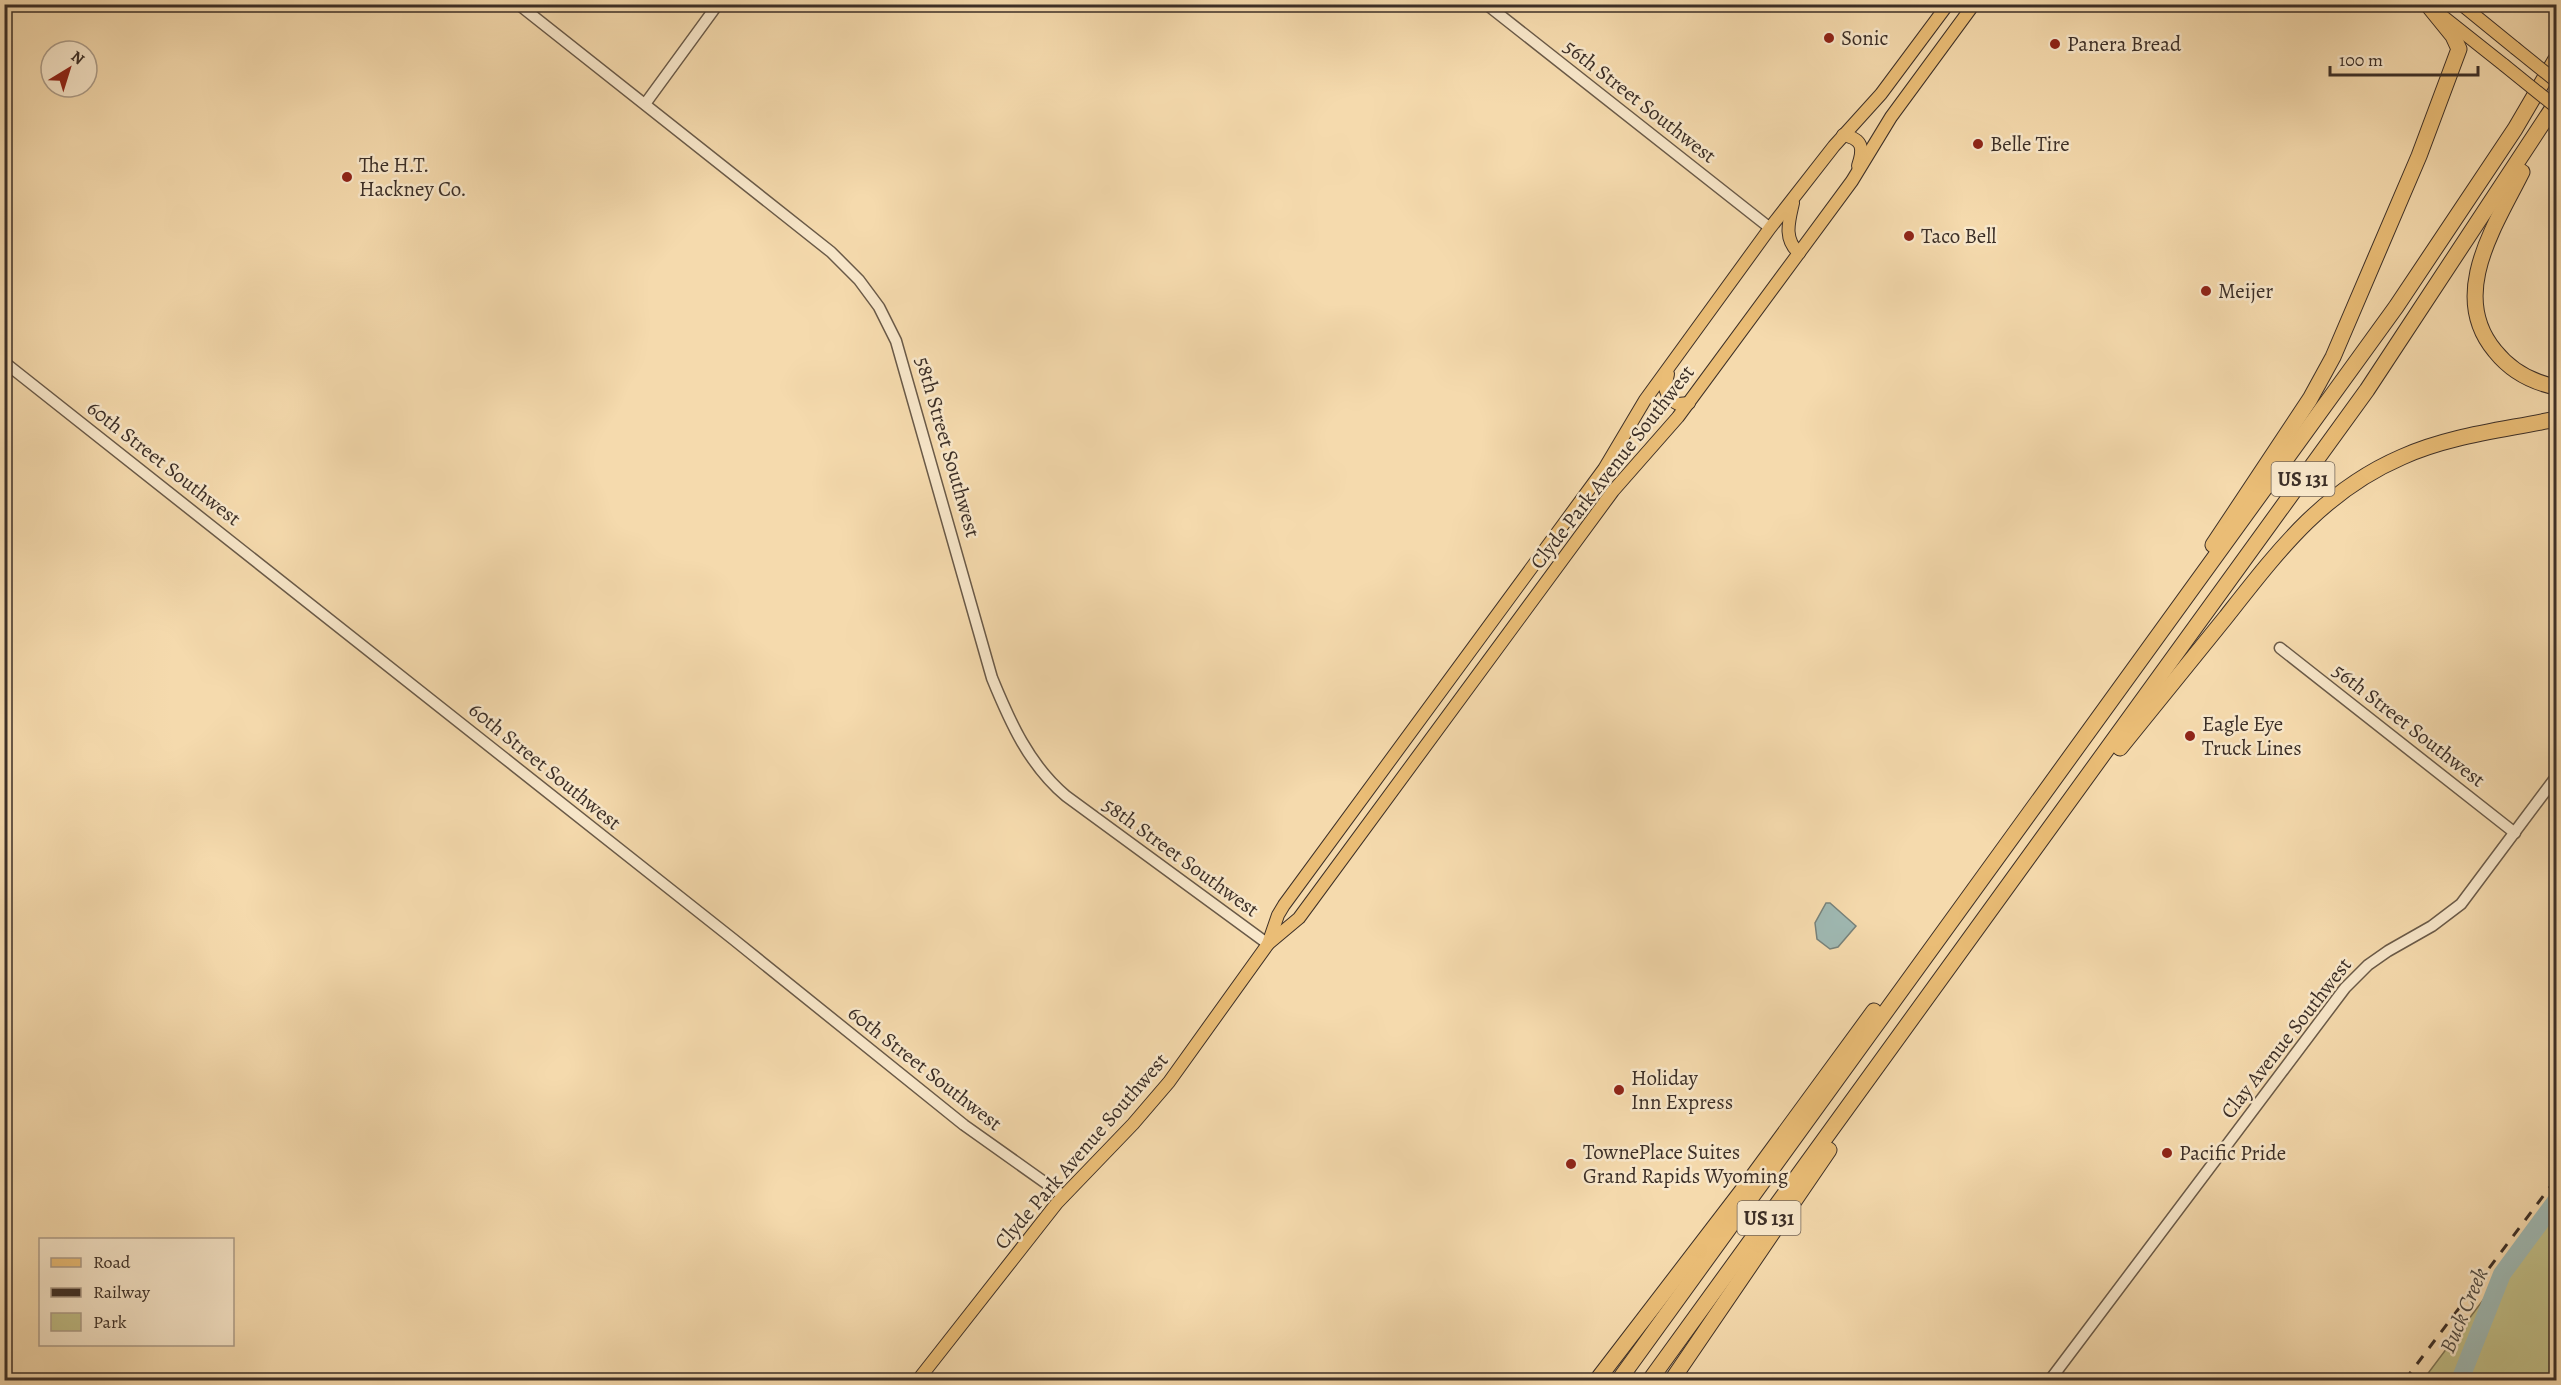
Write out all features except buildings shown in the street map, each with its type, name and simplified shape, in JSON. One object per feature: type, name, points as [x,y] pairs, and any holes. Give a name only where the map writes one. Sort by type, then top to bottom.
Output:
[{"type":"highway","points":[[2185,598],[2225,524],[2298,418],[2328,368],[2353,315],[2419,156],[2459,49],[2453,36],[2428,4]]},
{"type":"highway","points":[[2515,129],[2556,46]]},
{"type":"highway","name":"US 131","points":[[1619,1380],[2396,307],[2515,129],[2556,59]]},
{"type":"highway","points":[[2556,105],[2489,237],[2477,273],[2474,297],[2481,329],[2499,356],[2514,371],[2527,378],[2556,387]]},
{"type":"highway","name":"US 131","points":[[1650,1380],[2367,390],[2556,105]]},
{"type":"highway","points":[[2037,847],[2277,553],[2320,508],[2374,471],[2425,447],[2470,435],[2556,418]]},
{"type":"highway","points":[[1597,1380],[1748,1183],[1867,1020],[1944,933]]},
{"type":"highway","points":[[1672,1380],[1811,1178],[1887,1054]]},
{"type":"main road","name":"Clyde Park Avenue Southwest","points":[[1269,944],[1278,915],[1284,905],[1576,507],[1608,462],[1638,412],[1770,228],[1843,135],[1881,94],[1948,4]]},
{"type":"main road","name":"Clyde Park Avenue Southwest","points":[[918,1380],[1064,1196],[1159,1095],[1269,944],[1299,918],[1625,475],[1689,403],[1852,181],[1891,117],[1974,4]]},
{"type":"main road","points":[[2428,4],[2556,105]]},
{"type":"main road","points":[[2461,4],[2556,81]]},
{"type":"main road","points":[[1843,135],[1855,138],[1862,146],[1862,154],[1852,181]]},
{"type":"main road","points":[[1793,199],[1788,233],[1791,246],[1799,253]]},
{"type":"main road","points":[[1670,367],[1665,385],[1666,394],[1671,401],[1678,404],[1689,403]]},
{"type":"main road","points":[[1576,507],[1570,528],[1578,540]]},
{"type":"street","name":"58th Street Southwest","points":[[518,4],[824,247],[859,280],[879,307],[899,351],[992,678],[1006,713],[1024,747],[1047,778],[1092,817],[1269,944]]},
{"type":"street","points":[[645,104],[718,4]]},
{"type":"street","name":"56th Street Southwest","points":[[1486,4],[1770,228]]},
{"type":"street","name":"60th Street Southwest","points":[[4,362],[733,939],[964,1125],[1064,1196]]},
{"type":"street","name":"56th Street Southwest","points":[[2280,648],[2515,833]]},
{"type":"street","name":"Clay Avenue Southwest","points":[[2050,1380],[2345,988],[2381,955],[2432,926],[2461,904],[2556,777]]},
{"type":"green space","points":[[2556,1203],[2556,1380],[2423,1380]]},
{"type":"water","points":[[1826,903],[1830,903],[1856,926],[1838,947],[1830,949],[1817,939],[1815,923]]},
{"type":"waterway","name":"Buck Creek","points":[[2460,1380],[2502,1274],[2556,1201]]},
{"type":"railway","points":[[2405,1380],[2556,1179]]},
{"type":"place","name":"Sonic","points":[[1829,38]]},
{"type":"place","name":"Panera Bread","points":[[2055,44]]},
{"type":"place","name":"Belle Tire","points":[[1978,144]]},
{"type":"place","name":"The H.T. Hackney Co.","points":[[347,177]]},
{"type":"place","name":"Taco Bell","points":[[1909,236]]},
{"type":"place","name":"Meijer","points":[[2206,291]]},
{"type":"place","name":"Eagle Eye Truck Lines","points":[[2190,736]]},
{"type":"place","name":"Holiday Inn Express","points":[[1619,1090]]},
{"type":"place","name":"Pacific Pride","points":[[2167,1153]]},
{"type":"place","name":"TownePlace Suites Grand Rapids Wyoming","points":[[1571,1164]]}]
